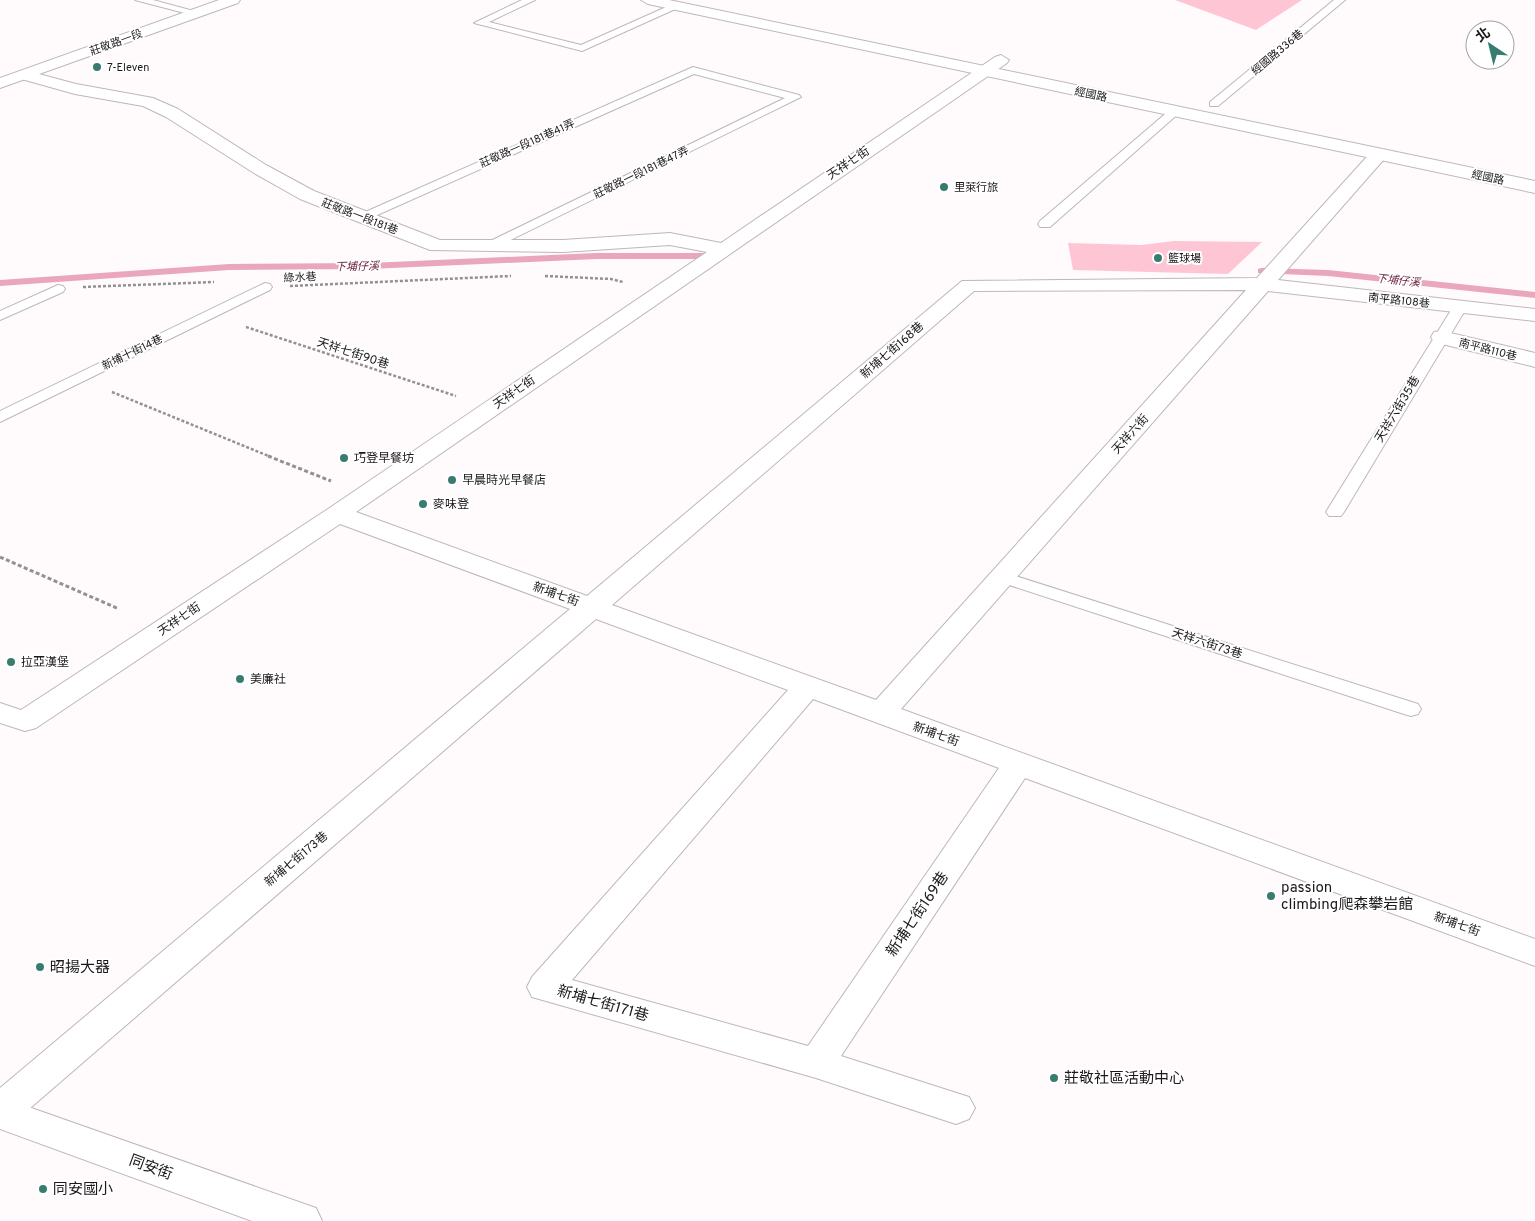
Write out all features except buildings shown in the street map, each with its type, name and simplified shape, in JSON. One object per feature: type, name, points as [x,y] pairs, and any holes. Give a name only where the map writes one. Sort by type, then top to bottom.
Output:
[{"type":"street","name":"莊敬路一段","points":[[0,83],[233,0]]},
{"type":"street","name":"經國路","points":[[648,0],[1535,187]]},
{"type":"street","name":"經國路","points":[[713,0],[1399,142]]},
{"type":"street","name":"天祥七街","points":[[12,717],[337,514],[713,255],[1001,60]]},
{"type":"street","name":"莊敬路一段181巷","points":[[24,74],[75,89],[147,102],[172,113],[260,169],[307,195],[437,246],[563,246],[670,239],[713,255]]},
{"type":"street","name":"天祥六街","points":[[881,713],[1379,154]]},
{"type":"street","name":"南平路108巷","points":[[1271,275],[1460,307],[1535,315]]},
{"type":"street","name":"新埔七街168巷","points":[[592,607],[969,285],[1271,275]]},
{"type":"street","name":"南平路110巷","points":[[1442,337],[1535,360]]},
{"type":"street","name":"新埔七街","points":[[337,514],[1535,953]]},
{"type":"street","name":"新埔七街173巷","points":[[0,1112],[592,607]]},
{"type":"street","name":"新埔七街171巷","points":[[808,686],[545,987],[816,1063],[956,1108]]},
{"type":"street","name":"新埔七街169巷","points":[[816,1063],[1018,764]]},
{"type":"street","name":"同安街","points":[[0,1112],[302,1221]]},
{"type":"lane","points":[[140,0],[196,13]]},
{"type":"lane","points":[[530,0],[479,22],[582,48],[677,6]]},
{"type":"lane","name":"經國路336巷","points":[[1214,104],[1340,0]]},
{"type":"lane","name":"莊敬路一段181巷47弄","points":[[487,246],[795,97],[693,70]]},
{"type":"lane","name":"莊敬路一段181巷41弄","points":[[361,217],[693,70]]},
{"type":"lane","points":[[1045,224],[1175,111]]},
{"type":"lane","name":"新埔十街14巷","points":[[0,417],[265,287]]},
{"type":"lane","points":[[0,316],[58,289]]},
{"type":"lane","name":"天祥六街35巷","points":[[1335,512],[1460,307]]},
{"type":"lane","name":"天祥六街73巷","points":[[1003,577],[1411,709]]},
{"type":"path","name":"綠水巷","points":[[58,289],[200,281],[265,287],[518,275]]},
{"type":"path","points":[[537,276],[611,279],[660,292]]},
{"type":"path","name":"天祥七街90巷","points":[[209,315],[492,408]]},
{"type":"path","points":[[79,378],[364,494]]},
{"type":"path","points":[[0,557],[119,609]]},
{"type":"shaded area","points":[[1175,0],[1302,0],[1256,30]]},
{"type":"shaded area","name":"籃球場","points":[[1174,241],[1262,242],[1228,274],[1073,270],[1068,243],[1141,245]]},
{"type":"waterway","name":"下埔仔溪","points":[[0,283],[229,267],[369,266],[596,256],[713,256]]},
{"type":"waterway","name":"下埔仔溪","points":[[1261,271],[1328,273],[1535,295]]},
{"type":"place","name":"7-Eleven","points":[[97,67]]},
{"type":"place","name":"里萊行旅","points":[[944,187]]},
{"type":"place","name":"籃球場","points":[[1158,258]]},
{"type":"place","name":"巧登早餐坊","points":[[344,458]]},
{"type":"place","name":"早晨時光早餐店","points":[[452,480]]},
{"type":"place","name":"麥味登","points":[[423,504]]},
{"type":"place","name":"拉亞漢堡","points":[[11,662]]},
{"type":"place","name":"美廉社","points":[[240,679]]},
{"type":"place","name":"passion climbing爬森攀岩館","points":[[1271,896]]},
{"type":"place","name":"昭揚大器","points":[[40,967]]},
{"type":"place","name":"莊敬社區活動中心","points":[[1054,1078]]},
{"type":"place","name":"同安國小","points":[[43,1189]]}]
